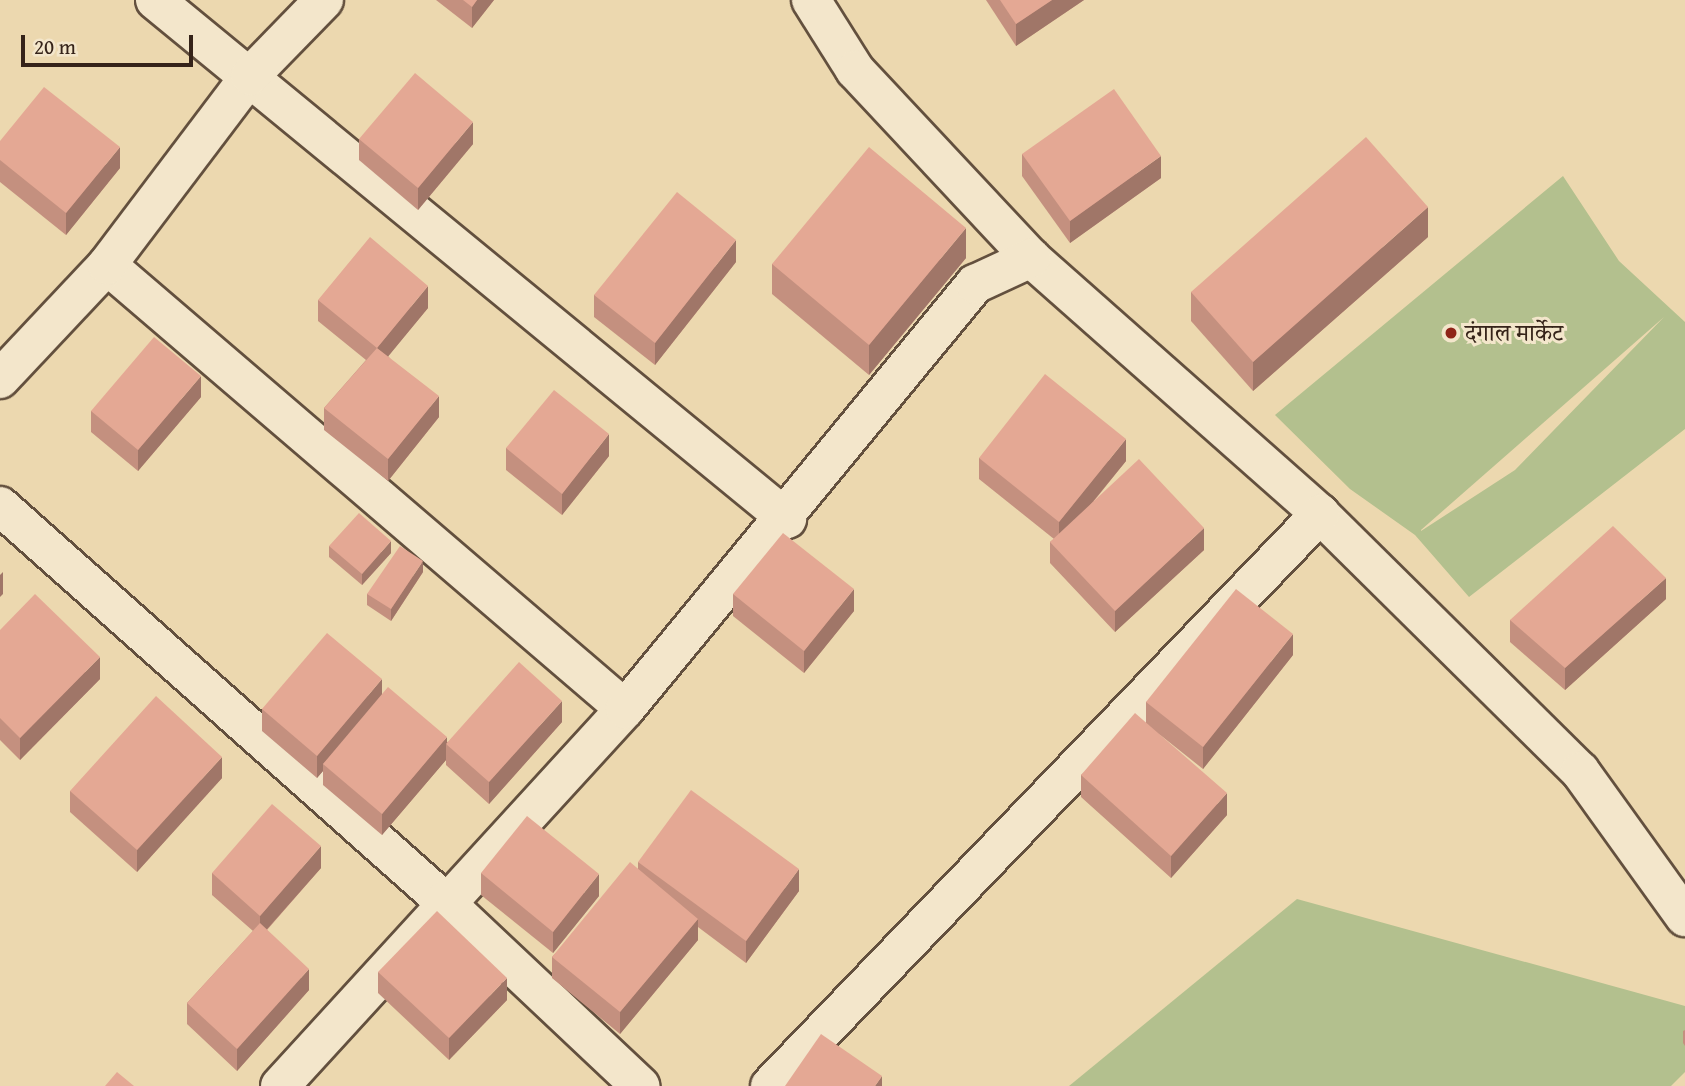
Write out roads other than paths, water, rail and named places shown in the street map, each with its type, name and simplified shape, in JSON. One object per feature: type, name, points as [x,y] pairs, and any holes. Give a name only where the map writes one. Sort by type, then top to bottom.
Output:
[{"type":"street","points":[[155,0],[787,519]]},
{"type":"street","points":[[0,379],[107,265],[250,76],[324,0]]},
{"type":"street","points":[[811,0],[855,70],[1031,258],[1321,514],[1580,771],[1685,917]]},
{"type":"street","points":[[280,1086],[444,901],[625,709],[787,519],[975,284],[1031,258]]},
{"type":"street","points":[[107,265],[625,709]]},
{"type":"street","points":[[0,506],[444,901],[638,1085]]},
{"type":"street","points":[[770,1086],[1321,514]]},
{"type":"place","name":"दंगाल मार्केट","points":[[1451,333]]}]
